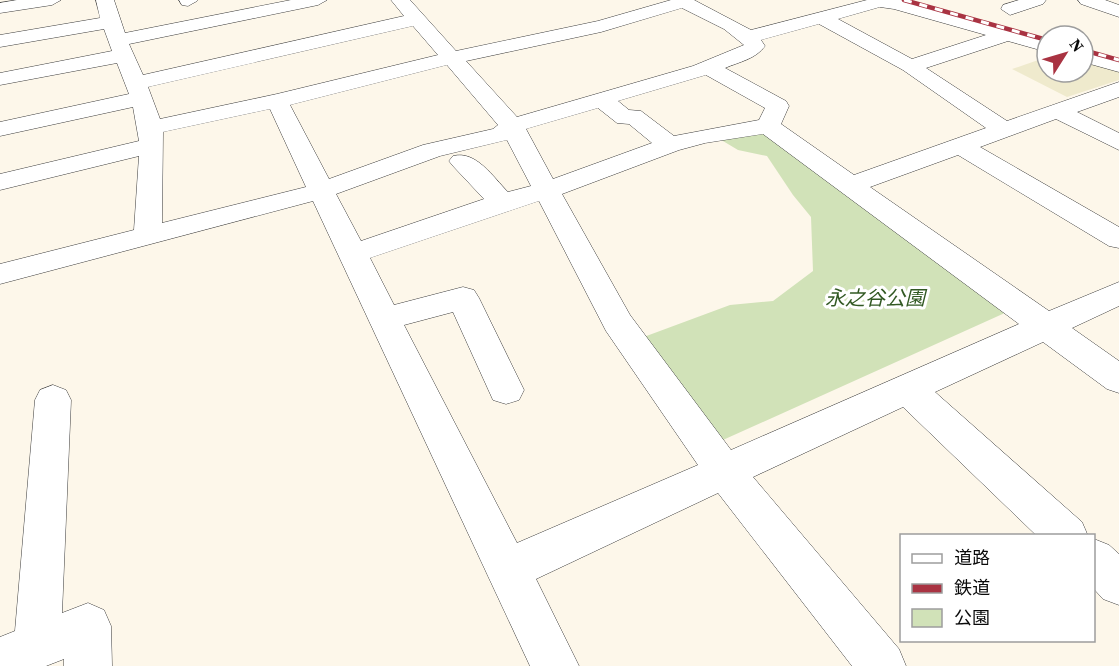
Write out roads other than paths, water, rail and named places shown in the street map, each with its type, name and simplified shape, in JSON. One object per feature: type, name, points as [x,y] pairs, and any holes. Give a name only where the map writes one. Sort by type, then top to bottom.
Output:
[{"type":"street","points":[[1,8],[52,0]]},
{"type":"street","points":[[0,41],[114,29],[318,0]]},
{"type":"street","points":[[945,0],[973,14],[1035,30]]},
{"type":"street","points":[[1010,9],[1037,0]]},
{"type":"street","points":[[1087,0],[1119,11]]},
{"type":"street","points":[[0,182],[277,101],[452,58],[519,52],[682,1],[749,37],[755,46],[747,52],[708,67],[512,126],[501,134],[432,150],[320,191],[0,274]]},
{"type":"street","points":[[749,37],[865,5],[895,4],[1035,43]]},
{"type":"street","points":[[0,129],[409,10],[512,126],[618,323],[725,472],[882,666]]},
{"type":"street","points":[[820,17],[910,66],[1004,130]]},
{"type":"street","points":[[0,79],[114,29]]},
{"type":"street","points":[[114,29],[139,90],[150,137],[148,237]]},
{"type":"street","points":[[910,66],[1006,35]]},
{"type":"street","points":[[1095,46],[1119,53]]},
{"type":"street","points":[[1095,59],[1119,66]]},
{"type":"street","points":[[651,64],[672,78]]},
{"type":"street","points":[[708,67],[778,106],[768,126]]},
{"type":"street","points":[[850,185],[1119,89]]},
{"type":"street","points":[[601,99],[625,118],[633,116],[670,145]]},
{"type":"street","points":[[277,101],[555,666]]},
{"type":"street","points":[[1057,111],[1119,143]]},
{"type":"street","points":[[352,254],[502,202],[547,190],[670,145],[704,136],[768,126],[1119,379]]},
{"type":"street","points":[[961,146],[1119,239]]},
{"type":"street","points":[[462,161],[502,202]]},
{"type":"street","points":[[509,569],[1119,293]]},
{"type":"street","points":[[384,318],[463,298],[507,390]]},
{"type":"street","points":[[908,389],[1065,534]]},
{"type":"street","points":[[53,400],[19,654],[88,626],[88,666]]},
{"type":"street","points":[[1095,561],[1119,583]]},
{"type":"railway","points":[[904,0],[1035,37]]},
{"type":"railway","points":[[1095,53],[1119,60]]},
{"type":"park label","name":"永之谷公園","points":[[875,298]]}]
